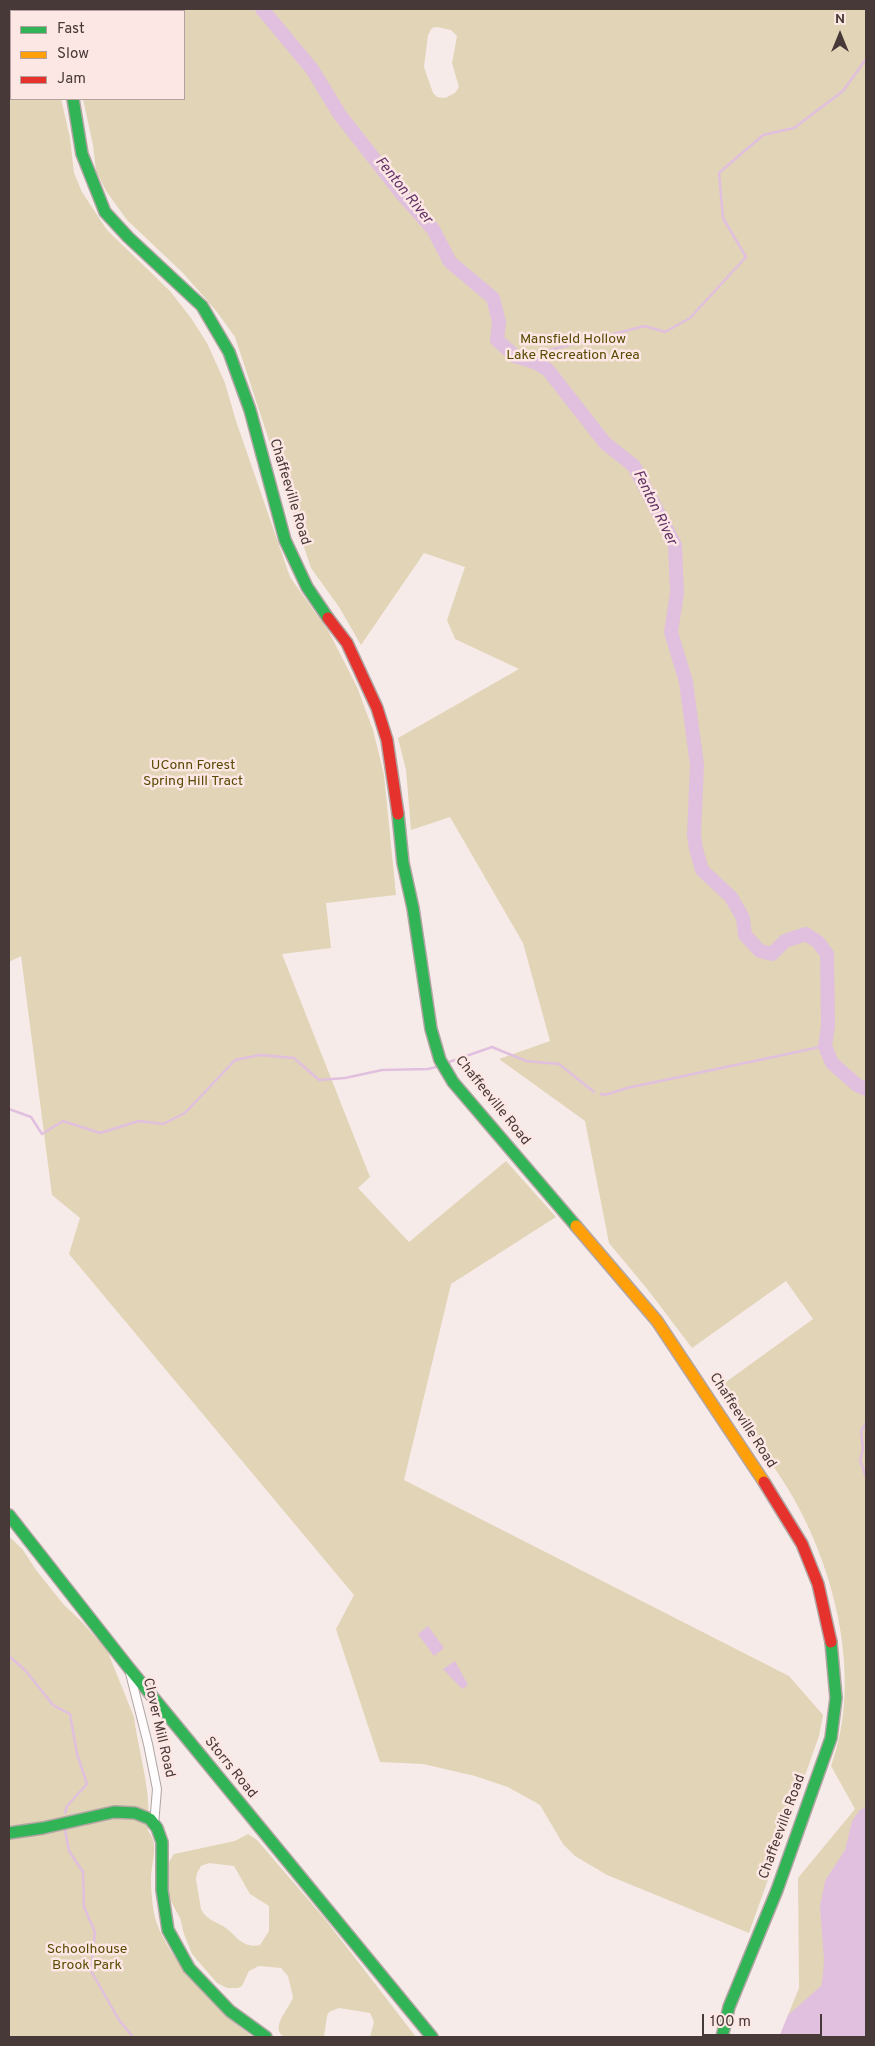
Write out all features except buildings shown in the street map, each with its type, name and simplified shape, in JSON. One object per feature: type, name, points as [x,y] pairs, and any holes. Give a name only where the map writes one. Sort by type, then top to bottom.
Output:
[{"type":"street","name":"Chaffeeville Road","points":[[73,100],[82,154],[105,212],[128,237],[202,306],[228,352],[250,410],[285,540],[308,587],[322,610],[347,643],[377,708],[387,740],[400,825],[403,863],[413,908],[431,1028],[440,1060],[453,1082],[657,1321],[773,1496],[802,1544],[818,1584],[832,1650],[836,1698],[831,1738],[777,1890],[729,2007],[722,2037]]},
{"type":"street","name":"Storrs Road","points":[[9,1515],[129,1668],[432,2037]]},
{"type":"street","name":"Clover Mill Road","points":[[129,1668],[157,1789],[154,1825],[162,1842],[162,1890],[168,1930],[188,1968],[230,2012],[266,2037]]},
{"type":"street","points":[[9,1833],[43,1828],[114,1812],[135,1813],[150,1820],[154,1825]]},
{"type":"green space","name":"Mansfield Hollow Lake Recreation Area","points":[[42,9],[866,9],[866,2037],[783,2037],[788,2015],[799,1988],[798,1878],[855,1809],[831,1766],[841,1732],[845,1695],[844,1658],[839,1621],[830,1584],[818,1548],[780,1477],[741,1424],[719,1387],[813,1319],[786,1281],[692,1348],[609,1243],[585,1121],[499,1059],[550,1041],[523,943],[450,817],[411,830],[406,770],[398,738],[519,669],[455,639],[447,620],[465,567],[424,553],[361,645],[339,607],[311,568],[235,337],[217,312],[183,273],[127,220],[106,191],[96,171],[93,145],[83,100],[185,100],[185,10]],"holes":[[[437,27],[451,30],[457,36],[452,63],[459,87],[455,93],[445,98],[437,97],[433,93],[424,67],[428,35],[432,28]]]},
{"type":"green space","name":"UConn Forest Spring Hill Tract","points":[[10,40],[10,100],[61,100],[70,138],[74,173],[82,192],[107,230],[170,291],[207,343],[225,383],[236,421],[290,577],[329,632],[357,687],[373,730],[384,775],[396,895],[326,903],[331,948],[282,954],[370,1177],[358,1188],[409,1242],[506,1161],[556,1217],[451,1284],[404,1480],[789,1676],[823,1715],[819,1736],[749,1933],[607,1875],[575,1856],[563,1844],[540,1805],[508,1787],[475,1776],[423,1764],[380,1762],[336,1629],[354,1595],[69,1254],[80,1218],[52,1195],[21,956],[9,962]]},
{"type":"green space","name":"Schoolhouse Brook Park","points":[[9,1536],[23,1550],[36,1570],[64,1605],[107,1650],[134,1717],[148,1796],[148,1831],[154,1842],[151,1891],[154,1913],[159,1929],[180,1964],[194,1981],[224,2013],[253,2037],[9,2037]]},
{"type":"green space","points":[[248,1834],[257,1840],[325,1919],[416,2037],[370,2037],[374,2022],[370,2013],[339,2008],[329,2012],[324,2037],[285,2037],[280,2033],[279,2024],[293,1997],[288,1976],[281,1968],[259,1966],[249,1971],[242,1986],[238,1988],[227,1988],[217,1983],[192,1954],[180,1918],[167,1894],[167,1865],[174,1854],[235,1841]],"holes":[[[209,1863],[234,1866],[250,1894],[269,1906],[269,1931],[260,1945],[253,1946],[243,1943],[228,1929],[208,1917],[201,1909],[196,1879],[201,1866]]]},
{"type":"shaded area","points":[[428,1626],[444,1648],[434,1656],[418,1634]]},
{"type":"shaded area","points":[[455,1661],[468,1685],[462,1689],[443,1669]]},
{"type":"shaded area","points":[[866,1807],[866,2037],[779,2037],[788,2015],[821,1986],[824,1959],[820,1906],[825,1881],[845,1850],[852,1821],[860,1810]]},
{"type":"waterway","name":"Fenton River","points":[[262,9],[312,69],[340,115],[401,193],[433,229],[450,262],[493,298],[499,322],[497,340],[515,356],[537,363],[548,370],[605,443],[634,466],[675,545],[677,593],[671,632],[686,682],[697,765],[694,835],[702,870],[731,897],[743,918],[745,935],[760,951],[772,954],[785,941],[806,934],[818,942],[827,954],[828,1026],[825,1046],[832,1063],[857,1085],[866,1089]]},
{"type":"waterway","points":[[537,363],[546,351],[645,326],[665,332],[690,318],[746,257],[723,218],[719,173],[763,135],[794,128],[843,91],[866,59]]},
{"type":"waterway","points":[[601,1094],[605,1095],[627,1088],[825,1046]]},
{"type":"waterway","points":[[449,1062],[492,1047],[526,1061],[559,1064],[594,1092]]},
{"type":"waterway","points":[[9,1109],[31,1117],[42,1134],[63,1121],[100,1133],[139,1121],[163,1124],[185,1113],[235,1060],[260,1055],[294,1058],[319,1080],[345,1078],[382,1070],[428,1069],[436,1067]]},
{"type":"waterway","points":[[866,1423],[861,1431],[863,1449],[860,1460],[866,1477]]},
{"type":"waterway","points":[[9,1656],[26,1671],[53,1705],[70,1714],[77,1754],[87,1784],[67,1806],[65,1813]]},
{"type":"waterway","points":[[65,1830],[69,1851],[83,1872],[84,1907],[95,1932],[91,1971],[119,2020],[133,2037]]},
{"type":"traffic: fast","points":[[73,100],[82,154],[105,212],[128,237],[202,306],[229,352],[250,410],[285,540],[307,587],[328,618]]},
{"type":"traffic: fast","points":[[398,814],[403,863],[413,908],[431,1029],[440,1060],[453,1082],[576,1226]]},
{"type":"traffic: fast","points":[[9,1515],[129,1668],[432,2037]]},
{"type":"traffic: fast","points":[[722,2037],[729,2007],[777,1890],[831,1738],[836,1698],[831,1642]]},
{"type":"traffic: fast","points":[[9,1833],[43,1828],[114,1812],[135,1813],[150,1819],[157,1828],[162,1842],[162,1890],[168,1930],[189,1968],[230,2011],[266,2037]]},
{"type":"traffic: slow","points":[[576,1226],[657,1321],[764,1482]]},
{"type":"traffic: jam","points":[[328,618],[347,643],[377,708],[387,740],[398,814]]},
{"type":"traffic: jam","points":[[764,1482],[802,1544],[818,1584],[831,1642]]}]
